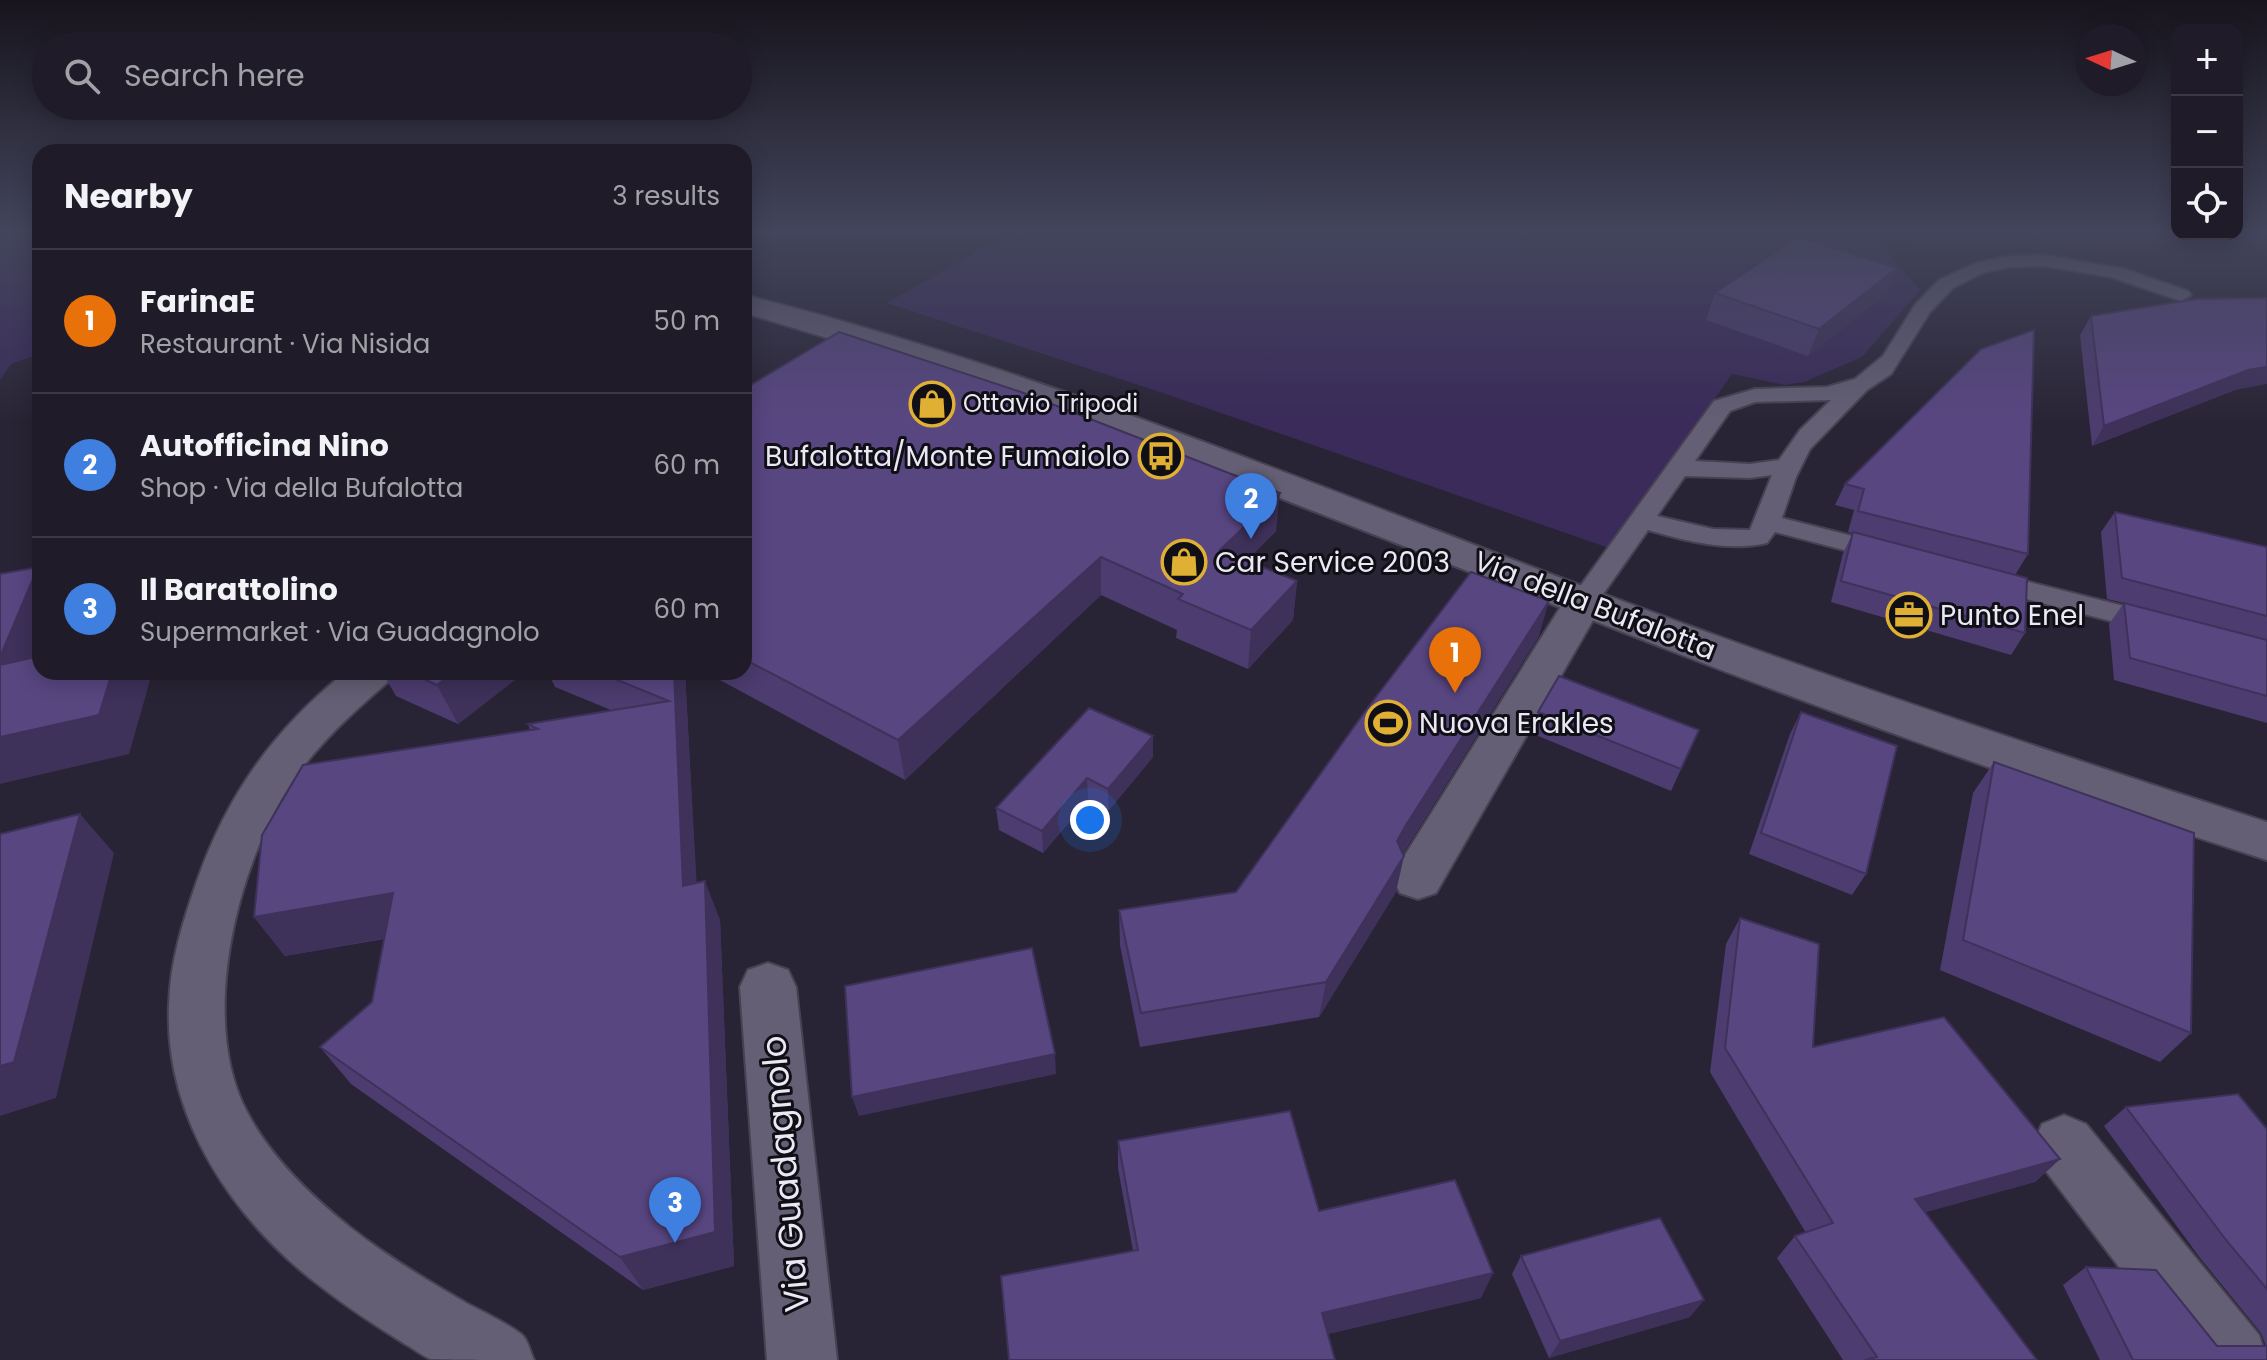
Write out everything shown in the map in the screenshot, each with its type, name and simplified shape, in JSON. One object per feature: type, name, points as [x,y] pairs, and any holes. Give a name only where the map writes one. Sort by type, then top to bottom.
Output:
[{"type":"street","name":"Via della Bufalotta","points":[[752,307],[846,346],[1055,398],[1201,451],[1826,692],[2267,841]]},
{"type":"street","points":[[1418,878],[1584,601]]},
{"type":"street","points":[[364,680],[309,729],[283,760],[254,805],[221,882],[204,938],[196,983],[197,1047],[219,1120],[248,1169],[280,1208],[325,1250],[499,1360]]},
{"type":"street","name":"Via Guadagnolo","points":[[768,987],[802,1360]]},
{"type":"street","points":[[2064,1145],[2234,1360]]},
{"type":"lane","points":[[1584,601],[1722,406],[1739,397],[1832,395],[1860,386],[1878,376],[1894,359],[1934,294]]},
{"type":"lane","points":[[1642,520],[1703,538],[1732,540],[1758,537],[1770,523],[1787,466],[1805,440],[1860,386]]},
{"type":"lane","points":[[1678,468],[1750,471],[1787,466]]},
{"type":"lane","points":[[1770,523],[1905,558]]},
{"type":"lane","points":[[1966,574],[2177,629]]},
{"type":"shaded area","points":[[0,294],[32,294],[32,357],[11,364],[0,380]]},
{"type":"shaded area","points":[[902,294],[1916,294],[1862,357],[1804,382],[1785,385],[1732,374],[1609,548],[1169,395],[887,303]]},
{"type":"building","points":[[1719,294],[1863,294],[1819,329]]},
{"type":"building","points":[[2267,298],[2267,367],[2248,370],[2104,426],[2091,316],[2196,299]]},
{"type":"building","points":[[2034,330],[2028,554],[1858,511],[1864,489],[1845,484],[1981,349]]},
{"type":"building","points":[[839,332],[1021,392],[1280,493],[1220,550],[1297,581],[1251,630],[1178,599],[1183,594],[1101,557],[898,740],[752,663],[752,384]]},
{"type":"building","points":[[2115,512],[2267,547],[2267,616],[2122,578]]},
{"type":"building","points":[[1853,532],[2027,578],[2025,633],[1841,581]]},
{"type":"building","points":[[32,568],[32,581],[0,657],[0,574]]},
{"type":"building","points":[[1471,572],[1549,601],[1406,825],[1397,841],[1404,856],[1326,982],[1141,1013],[1119,910],[1236,892],[1366,710]]},
{"type":"building","points":[[2124,603],[2267,640],[2267,696],[2130,658]]},
{"type":"building","points":[[32,658],[32,680],[110,680],[99,715],[0,737],[0,665]]},
{"type":"building","points":[[1559,676],[1699,730],[1681,769],[1538,712]]},
{"type":"building","points":[[426,680],[444,680],[437,685]]},
{"type":"building","points":[[618,680],[674,680],[683,886],[705,881],[715,1232],[620,1257],[320,1047],[372,1002],[393,893],[254,917],[262,835],[303,765],[538,729],[528,724],[669,701]]},
{"type":"building","points":[[1089,708],[1153,736],[1108,789],[1087,778],[1042,831],[996,808]]},
{"type":"building","points":[[1801,712],[1897,746],[1866,874],[1761,833]]},
{"type":"building","points":[[1994,762],[2194,833],[2191,1033],[1963,940]]},
{"type":"building","points":[[80,814],[14,1062],[0,1066],[0,834]]},
{"type":"building","points":[[1740,918],[1819,944],[1813,1047],[1944,1017],[2060,1159],[1915,1199],[2037,1360],[1865,1360],[1877,1357],[1795,1236],[1833,1223],[1725,1048]]},
{"type":"building","points":[[1032,948],[1055,1054],[852,1097],[845,986]]},
{"type":"building","points":[[2238,1094],[2267,1129],[2267,1289],[2226,1240],[2126,1107]]},
{"type":"building","points":[[1290,1111],[1319,1211],[1455,1180],[1493,1273],[1322,1313],[1335,1360],[1009,1360],[1001,1276],[1138,1250],[1118,1141]]},
{"type":"building","points":[[1660,1218],[1704,1300],[1560,1341],[1521,1256]]},
{"type":"building","points":[[2086,1267],[2156,1270],[2217,1346],[2267,1346],[2267,1360],[2133,1360]]},
{"type":"place","name":"Ottavio Tripodi","points":[[932,404]]},
{"type":"place","name":"Bufalotta/Monte Fumaiolo","points":[[1161,456]]},
{"type":"place","name":"Autofficina Nino","points":[[1251,539]]},
{"type":"place","name":"Car Service 2003","points":[[1184,562]]},
{"type":"place","name":"Punto Enel","points":[[1909,615]]},
{"type":"place","name":"FarinaE","points":[[1455,693]]},
{"type":"place","name":"Nuova Erakles","points":[[1388,723]]},
{"type":"place","name":"Il Barattolino","points":[[675,1243]]}]
